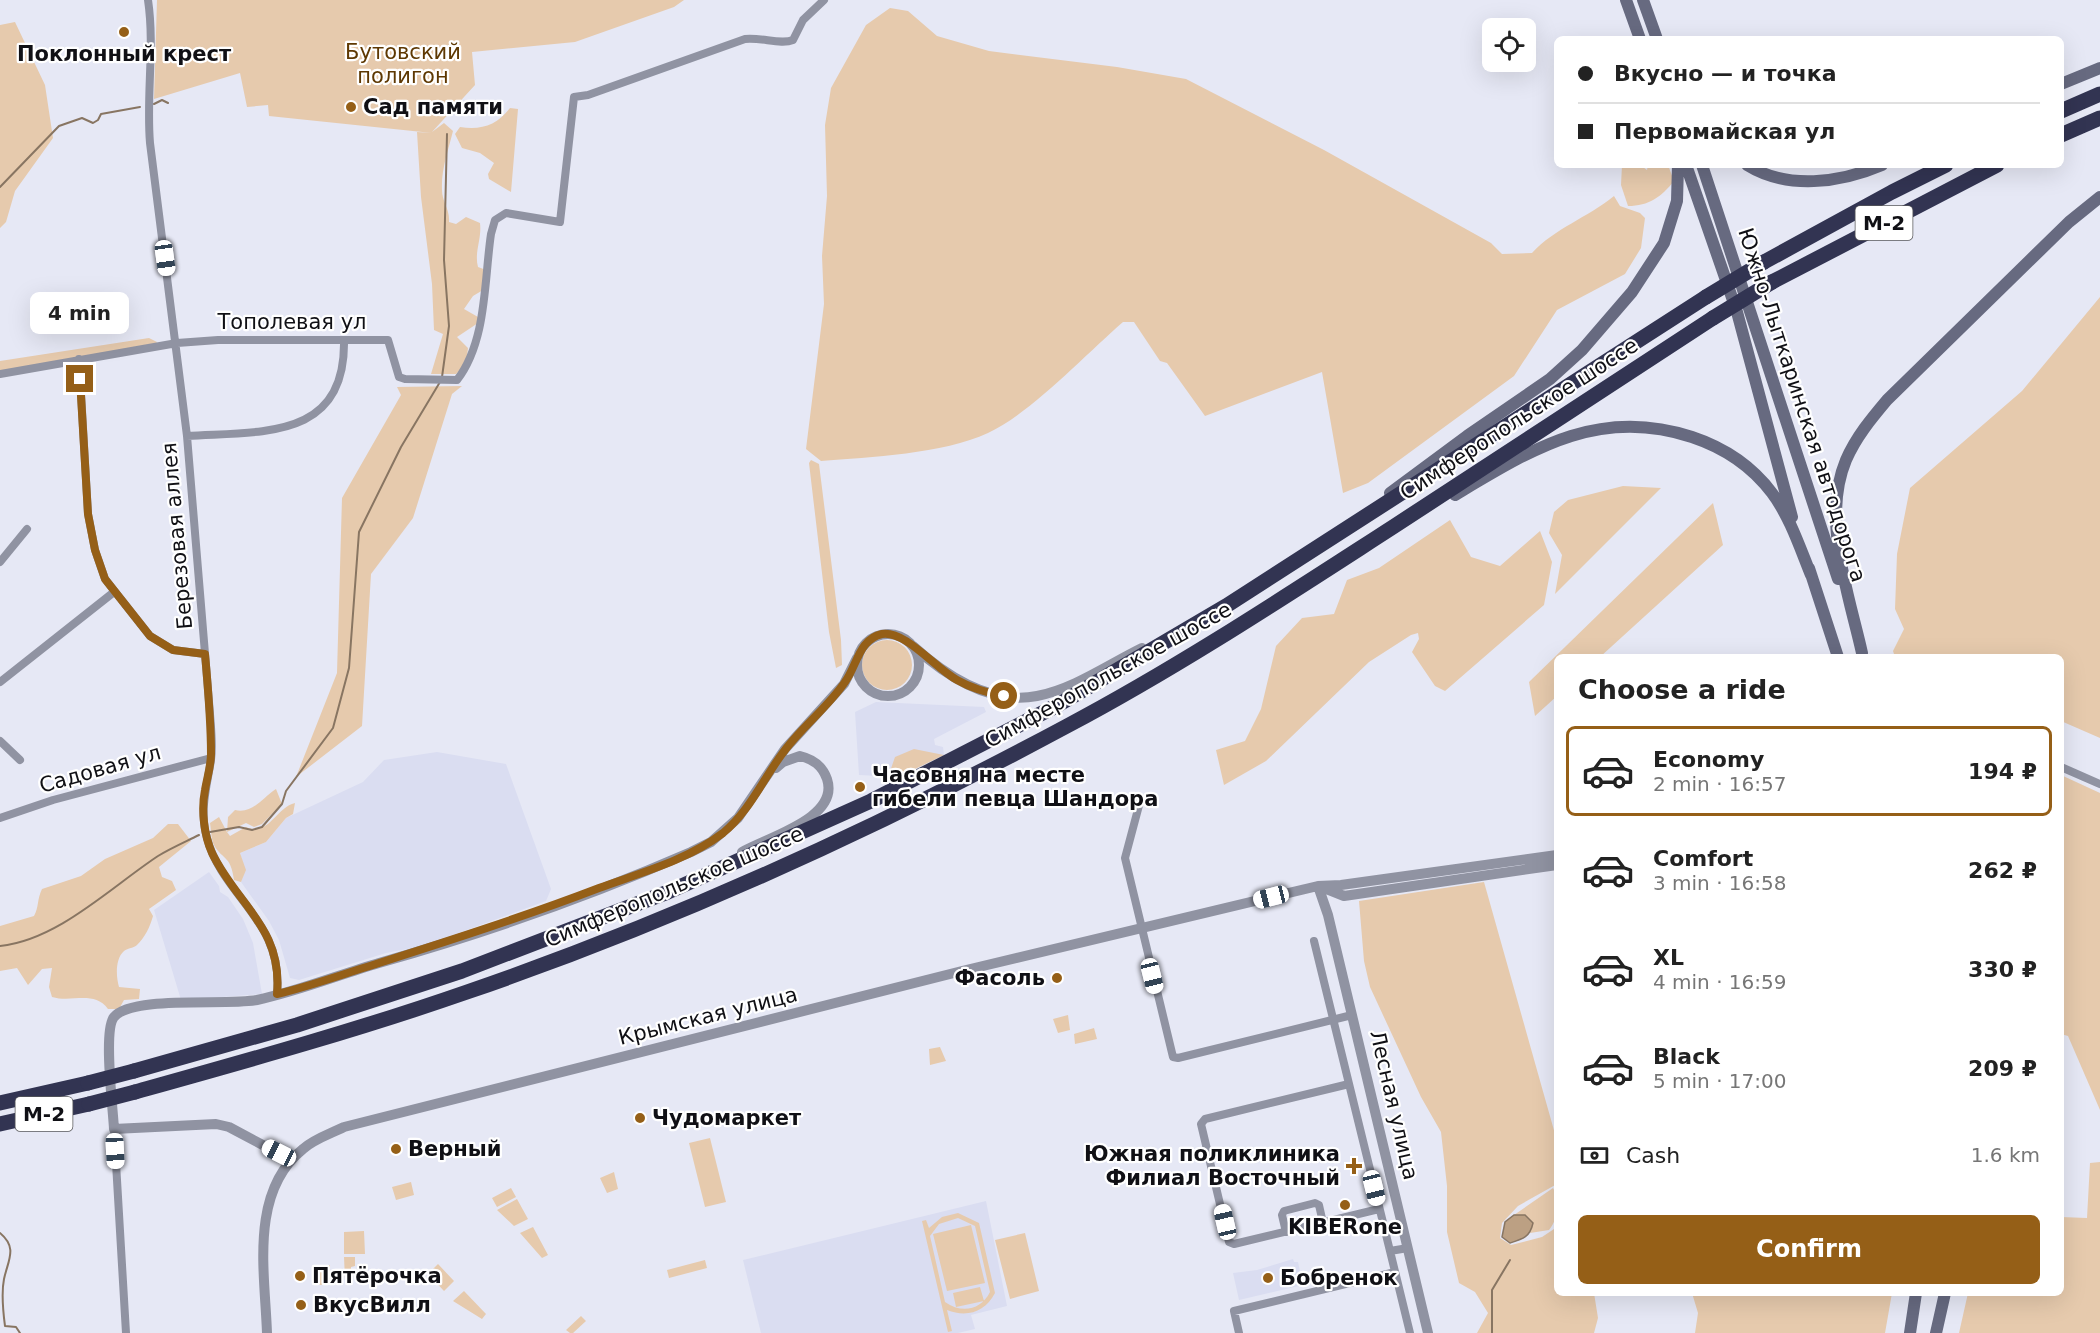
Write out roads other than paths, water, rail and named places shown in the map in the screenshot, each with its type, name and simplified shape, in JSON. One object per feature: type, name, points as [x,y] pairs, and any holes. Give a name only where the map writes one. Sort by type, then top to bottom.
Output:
[{"type":"highway","points":[[2064,110],[2100,94]]},
{"type":"highway","points":[[2064,134],[2100,118]]},
{"type":"highway","name":"Симферопольское шоссе","points":[[0,1102],[88,1083],[297,1025],[462,971],[687,884],[947,764],[1056,706],[1226,606],[1764,262],[1940,168]]},
{"type":"highway","name":"Симферопольское шоссе","points":[[0,1124],[135,1092],[302,1045],[468,992],[596,945],[734,888],[885,818],[1069,725],[1153,678],[1309,581],[1772,282],[1991,168]]},
{"type":"main road","points":[[1626,0],[1639,36]]},
{"type":"main road","points":[[1643,0],[1656,36]]},
{"type":"main road","points":[[2064,83],[2100,68]]},
{"type":"main road","points":[[1301,559],[1467,436],[1550,380],[1582,350],[1632,292],[1664,243],[1677,201],[1678,168]]},
{"type":"main road","name":"Южно-Лыткаринская автодорога","points":[[1687,168],[1737,312],[1788,504],[1837,654]]},
{"type":"main road","name":"Южно-Лыткаринская автодорога","points":[[1703,168],[1863,654]]},
{"type":"main road","points":[[1752,168],[1760,173],[1786,180],[1815,182],[1872,168]]},
{"type":"main road","points":[[1863,654],[1843,568],[1837,520],[1839,485],[1846,461],[1863,428],[1887,400],[2061,230],[2100,196]]},
{"type":"main road","points":[[1309,581],[1542,445],[1576,433],[1615,425],[1645,426],[1680,433],[1716,445],[1752,469],[1773,495],[1791,527],[1811,575]]},
{"type":"main road","points":[[1910,1333],[1916,1296]]},
{"type":"main road","points":[[1936,1333],[1944,1296]]},
{"type":"street","name":"Березовая аллея","points":[[148,0],[150,57],[147,111],[187,436],[205,654],[211,758],[204,793],[206,836],[212,853],[227,878],[264,927],[276,963],[277,994]]},
{"type":"street","name":"Тополевая ул","points":[[0,374],[177,343],[218,340],[388,340],[399,377],[457,381],[468,366],[479,330],[491,234],[495,220],[506,213],[560,222],[574,97],[588,95],[745,39],[759,37],[787,43],[793,40],[803,20],[824,0]]},
{"type":"street","points":[[187,436],[289,426],[314,417],[329,400],[341,372],[344,340]]},
{"type":"street","points":[[79,359],[88,514],[95,550],[105,579],[150,636],[173,650],[205,654]]},
{"type":"street","points":[[0,562],[27,529]]},
{"type":"street","points":[[0,682],[114,592]]},
{"type":"street","points":[[126,1333],[109,1026],[119,1013],[135,1007],[184,1002],[252,1001],[311,986],[561,903],[691,852],[725,831],[754,797],[785,749],[844,684],[866,643],[881,634],[899,636],[932,664],[957,680],[980,690],[1004,696],[1036,696],[1060,689],[1226,606]]},
{"type":"street","points":[[857,658],[857,668],[864,686],[880,695],[897,695],[911,686],[916,679],[919,662],[913,646]]},
{"type":"street","points":[[0,741],[20,760]]},
{"type":"street","points":[[687,884],[752,846],[815,815],[827,799],[828,782],[824,772],[818,763],[807,757],[792,757],[783,762],[766,779]]},
{"type":"street","name":"Садовая ул","points":[[0,818],[53,800],[211,758]]},
{"type":"street","points":[[2064,768],[2100,784]]},
{"type":"street","points":[[1141,798],[1125,858],[1172,1055],[1176,1058],[1352,1015]]},
{"type":"street","name":"Крымская улица","points":[[267,1333],[266,1216],[274,1186],[291,1160],[304,1148],[321,1138],[366,1121],[1140,927],[1318,886],[1554,855]]},
{"type":"street","points":[[1318,886],[1344,896],[1554,865]]},
{"type":"street","name":"Лесная улица","points":[[1318,886],[1328,915],[1428,1333]]},
{"type":"street","points":[[1314,941],[1410,1333]]},
{"type":"street","points":[[1349,1084],[1205,1119],[1201,1124],[1229,1242],[1234,1244],[1380,1209]]},
{"type":"street","points":[[114,1129],[216,1124],[229,1127],[291,1160]]},
{"type":"street","points":[[1286,1232],[1282,1215],[1284,1210],[1315,1203],[1319,1205],[1323,1223]]},
{"type":"street","points":[[1390,1251],[1408,1248]]},
{"type":"street","points":[[1239,1333],[1234,1311],[1395,1272]]},
{"type":"waterway","points":[[154,104],[162,100],[168,103]]},
{"type":"waterway","points":[[0,187],[59,126],[82,118],[93,123],[101,114],[140,107]]},
{"type":"waterway","points":[[442,377],[449,326],[444,260],[447,134]]},
{"type":"waterway","points":[[210,832],[239,827],[252,830],[262,827],[282,804],[286,791],[333,728],[349,668],[359,532],[401,447],[440,382]]},
{"type":"waterway","points":[[0,946],[22,942],[63,923],[158,856],[199,835]]},
{"type":"waterway","points":[[0,1233],[6,1239],[10,1249],[3,1291],[5,1326],[16,1327],[20,1333]]},
{"type":"waterway","points":[[1492,1333],[1492,1290],[1510,1260]]},
{"type":"place","name":"Поклонный крест","points":[[124,32]]},
{"type":"place","name":"Сад памяти","points":[[351,107]]},
{"type":"place","name":"Часовня на месте гибели певца Шандора","points":[[860,787]]},
{"type":"place","name":"Фасоль","points":[[1057,978]]},
{"type":"place","name":"Чудомаркет","points":[[640,1118]]},
{"type":"place","name":"Верный","points":[[396,1149]]},
{"type":"place","name":"Южная поликлиника Филиал Восточный","points":[[1354,1166]]},
{"type":"place","name":"KIBERone","points":[[1345,1205]]},
{"type":"place","name":"Пятёрочка","points":[[300,1276]]},
{"type":"place","name":"Бобренок","points":[[1268,1278]]},
{"type":"place","name":"ВкусВилл","points":[[301,1305]]},
{"type":"park label","name":"Бутовский полигон","points":[[403,64]]}]
